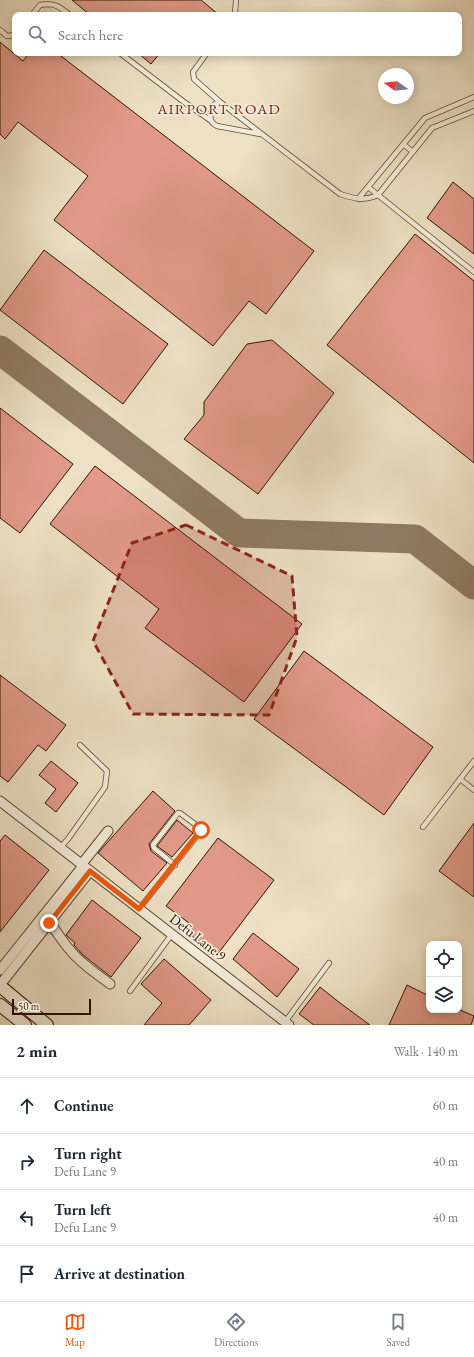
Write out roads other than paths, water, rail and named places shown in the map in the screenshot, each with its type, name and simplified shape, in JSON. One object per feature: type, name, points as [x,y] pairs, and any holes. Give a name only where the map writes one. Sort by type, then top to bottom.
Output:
[{"type":"main road","points":[[0,986],[47,1025]]},
{"type":"main road","points":[[0,1005],[25,1025]]},
{"type":"street","name":"Defu Lane 9","points":[[0,801],[287,1023]]},
{"type":"street","points":[[0,986],[49,923],[108,831]]},
{"type":"street","points":[[0,970],[85,868]]},
{"type":"street","points":[[49,923],[57,931],[69,950],[110,984]]},
{"type":"lane","points":[[235,12],[236,0]]},
{"type":"lane","points":[[34,12],[40,5],[49,3],[58,6],[66,12]]},
{"type":"lane","points":[[0,30],[7,36],[12,35]]},
{"type":"lane","points":[[124,56],[210,120],[213,124],[262,134]]},
{"type":"lane","points":[[205,56],[193,72],[194,79],[220,102],[340,194],[358,199],[368,199],[378,195],[432,128],[474,112]]},
{"type":"lane","points":[[358,199],[425,118],[474,97]]},
{"type":"lane","points":[[210,120],[210,113],[215,104],[220,102]]},
{"type":"lane","points":[[403,144],[413,152]]},
{"type":"lane","points":[[368,187],[474,272]]},
{"type":"lane","points":[[60,848],[105,786],[107,771],[80,745]]},
{"type":"lane","points":[[423,827],[474,762]]},
{"type":"lane","points":[[460,779],[474,790]]},
{"type":"lane","points":[[139,909],[175,865],[201,830],[180,813],[178,813],[152,846],[175,865]]},
{"type":"lane","points":[[130,991],[172,934]]},
{"type":"lane","points":[[287,1023],[329,963]]},
{"type":"district","name":"AIRPORT ROAD","points":[[219,108]]}]
